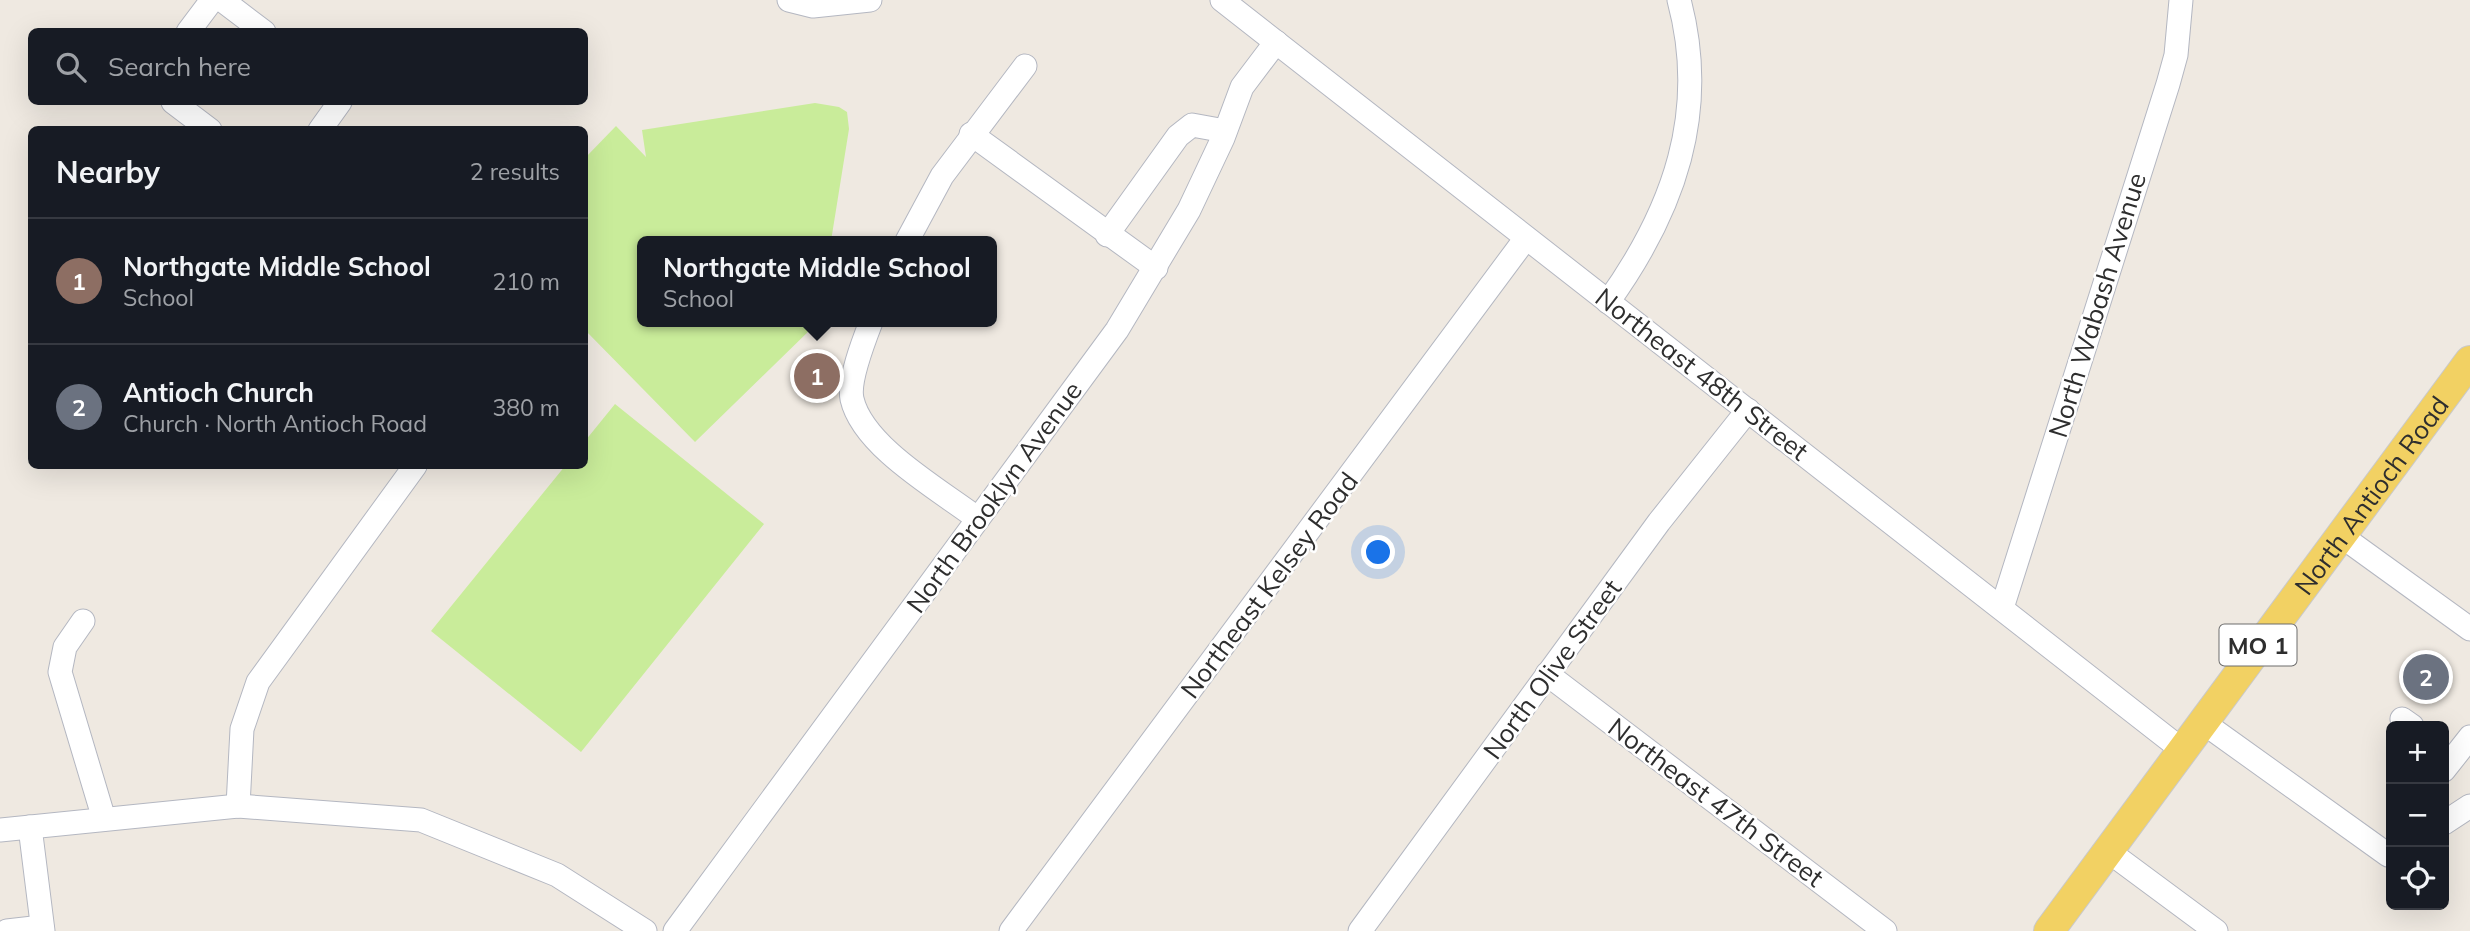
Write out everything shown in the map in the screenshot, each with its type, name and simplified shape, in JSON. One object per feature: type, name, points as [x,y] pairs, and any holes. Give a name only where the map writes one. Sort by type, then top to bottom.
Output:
[{"type":"main road","name":"North Antioch Road","points":[[2049,931],[2470,361]]},
{"type":"street","points":[[191,28],[212,0]]},
{"type":"street","points":[[222,0],[259,28]]},
{"type":"street","points":[[789,0],[813,6],[870,0]]},
{"type":"street","name":"Northeast 48th Street","points":[[1222,0],[2181,749]]},
{"type":"street","points":[[1608,302],[1653,232],[1681,155],[1691,100],[1687,34],[1679,0]]},
{"type":"street","name":"North Wabash Avenue","points":[[2002,608],[2168,84],[2179,35],[2181,0]]},
{"type":"street","name":"North Brooklyn Avenue","points":[[675,931],[1117,330],[1189,209],[1242,87],[1276,42]]},
{"type":"street","points":[[910,236],[942,176],[1024,66]]},
{"type":"street","points":[[177,105],[204,126]]},
{"type":"street","points":[[323,126],[338,105]]},
{"type":"street","points":[[1107,235],[1185,131],[1192,125],[1225,131]]},
{"type":"street","points":[[971,134],[1156,268]]},
{"type":"street","name":"Northeast Kelsey Road","points":[[1011,931],[1527,239]]},
{"type":"street","points":[[869,327],[859,356],[851,397],[862,425],[890,453],[978,519]]},
{"type":"street","name":"North Olive Street","points":[[1360,931],[1659,522],[1748,410]]},
{"type":"street","points":[[238,806],[242,730],[258,682],[413,469]]},
{"type":"street","points":[[2340,534],[2470,629]]},
{"type":"street","points":[[83,621],[65,648],[60,672],[104,818]]},
{"type":"street","name":"Northeast 47th Street","points":[[1547,674],[1885,931]]},
{"type":"street","points":[[2202,721],[2386,850]]},
{"type":"street","points":[[2449,755],[2470,737]]},
{"type":"street","points":[[0,830],[238,806],[421,820],[556,875],[645,931]]},
{"type":"street","points":[[2449,819],[2470,806]]},
{"type":"street","points":[[7,931],[43,929],[30,827]]},
{"type":"street","points":[[2108,851],[2216,931]]},
{"type":"green space","points":[[815,103],[839,107],[847,112],[849,129],[832,236],[637,236],[637,327],[813,327],[695,442],[588,333],[588,155],[616,126],[646,157],[642,130]]},
{"type":"green space","points":[[615,404],[764,524],[581,752],[431,631],[563,469],[588,469],[588,437]]},
{"type":"place","name":"Northgate Middle School","points":[[817,376]]},
{"type":"place","name":"Antioch Church","points":[[2426,677]]}]
